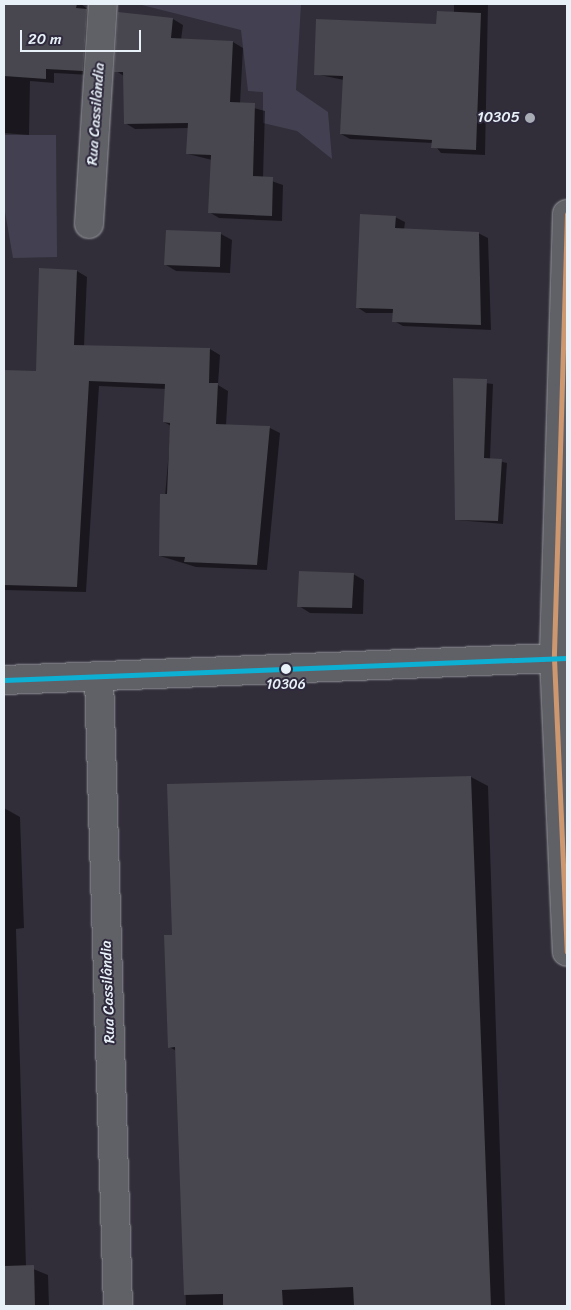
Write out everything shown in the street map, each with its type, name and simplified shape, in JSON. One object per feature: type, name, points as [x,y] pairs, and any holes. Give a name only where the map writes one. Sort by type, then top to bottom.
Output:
[{"type":"street","name":"Rua Cassilândia","points":[[89,224],[104,4]]},
{"type":"street","points":[[567,214],[560,658],[567,952]]},
{"type":"street","points":[[4,680],[99,678],[560,658]]},
{"type":"street","name":"Rua Cassilândia","points":[[99,678],[118,1306]]},
{"type":"shaded area","points":[[138,4],[301,4],[296,90],[328,112],[332,159],[297,131],[263,123],[263,92],[248,91],[241,30]]},
{"type":"shaded area","points":[[4,135],[56,135],[57,257],[13,258],[4,206]]},
{"type":"building","points":[[4,4],[77,4],[76,8],[87,9],[83,71],[46,69],[46,79],[4,76]]},
{"type":"building","points":[[437,11],[481,13],[476,150],[431,148],[432,140],[340,134],[343,76],[314,75],[316,19],[436,24]]},
{"type":"building","points":[[118,12],[173,18],[171,38],[233,41],[230,102],[255,103],[253,176],[273,177],[272,216],[208,213],[211,155],[186,154],[188,123],[124,124],[123,72],[114,72]]},
{"type":"building","points":[[360,214],[396,216],[395,228],[479,232],[481,325],[392,322],[393,309],[356,308]]},
{"type":"building","points":[[166,230],[221,232],[220,267],[164,265]]},
{"type":"building","points":[[39,268],[77,270],[74,345],[210,348],[209,383],[218,383],[216,424],[270,426],[257,565],[184,562],[185,557],[159,556],[160,494],[167,494],[170,423],[163,422],[165,384],[89,381],[77,587],[4,585],[4,370],[36,371]]},
{"type":"building","points":[[453,378],[487,379],[484,458],[502,459],[498,521],[455,520]]},
{"type":"building","points":[[299,571],[354,573],[352,608],[297,607]]},
{"type":"building","points":[[471,776],[491,1306],[354,1306],[353,1287],[282,1290],[283,1306],[223,1306],[223,1294],[184,1295],[175,1047],[168,1048],[164,935],[172,935],[167,784]]},
{"type":"building","points":[[34,1265],[35,1306],[4,1306],[4,1266]]},
{"type":"transit line","points":[[567,214],[554,658],[567,952]]},
{"type":"transit line","points":[[4,680],[567,658]]},
{"type":"place","name":"10305","points":[[530,118]]},
{"type":"place","name":"10306","points":[[286,669]]}]
